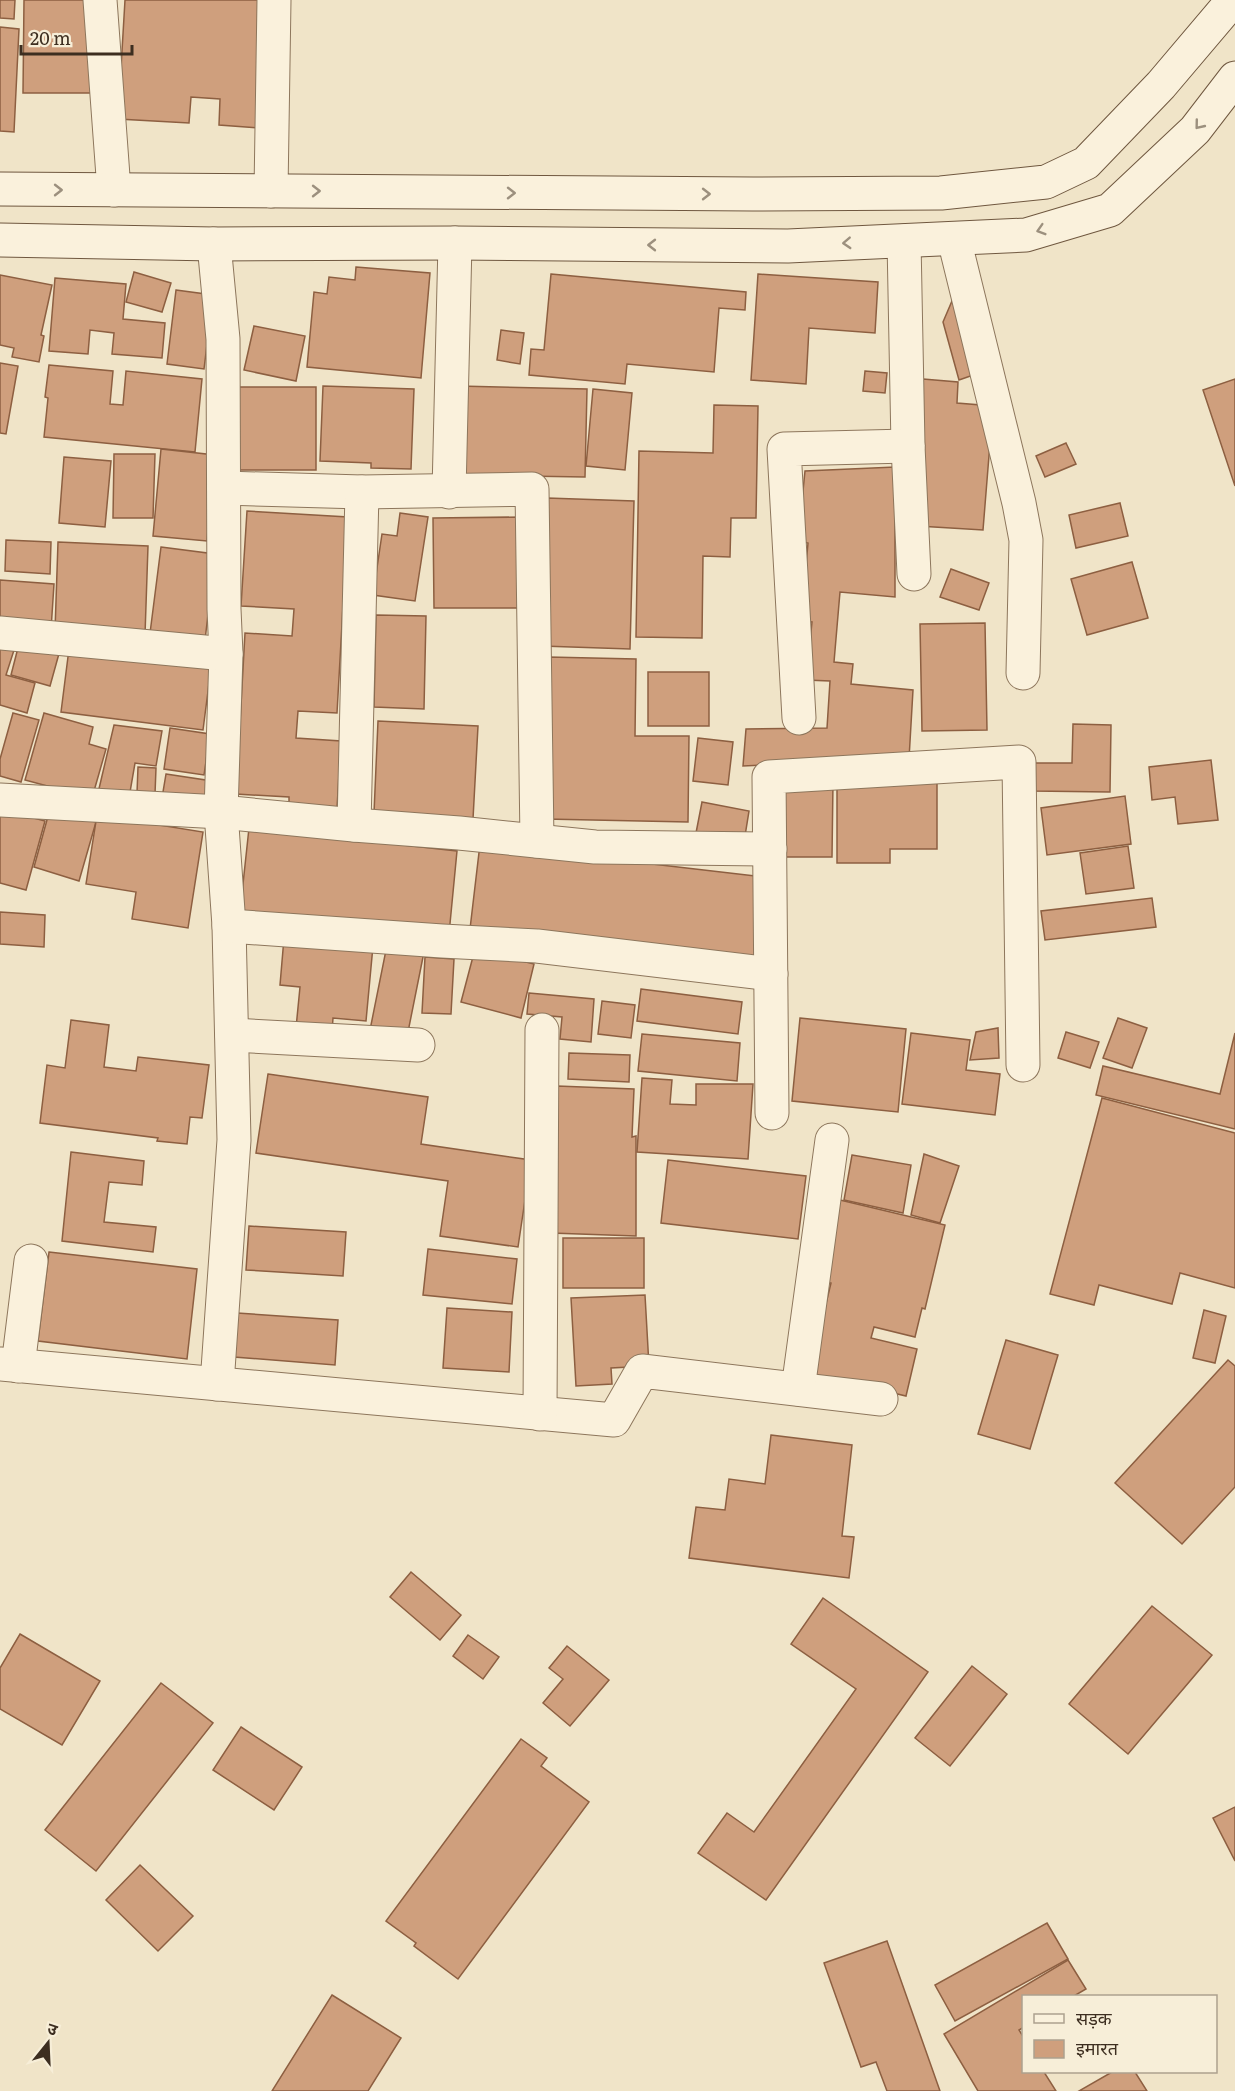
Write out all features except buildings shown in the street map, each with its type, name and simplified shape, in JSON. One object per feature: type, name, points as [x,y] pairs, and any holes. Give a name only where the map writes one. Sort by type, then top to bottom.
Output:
[{"type":"street","points":[[100,0],[114,190]]},
{"type":"street","points":[[271,191],[274,0]]},
{"type":"street","points":[[0,189],[753,195],[929,193],[1046,182],[1086,163],[1161,85],[1233,0]]},
{"type":"street","points":[[0,240],[214,244],[455,243],[788,246],[1026,235],[1110,210],[1195,130],[1235,78]]},
{"type":"street","points":[[954,239],[1026,540],[1023,673]]},
{"type":"street","points":[[904,241],[914,574]]},
{"type":"street","points":[[449,492],[455,243]]},
{"type":"street","points":[[214,244],[223,339],[226,654],[221,812],[229,926],[234,1140],[217,1384]]},
{"type":"street","points":[[799,718],[784,449],[909,446]]},
{"type":"street","points":[[224,488],[362,492],[532,489],[537,841]]},
{"type":"street","points":[[354,825],[362,492]]},
{"type":"street","points":[[0,633],[226,654]]},
{"type":"street","points":[[772,1113],[769,777],[1020,762],[1023,1065]]},
{"type":"street","points":[[0,800],[221,812],[354,825],[459,832],[595,847],[770,849]]},
{"type":"street","points":[[229,926],[537,946],[771,974]]},
{"type":"street","points":[[540,1414],[542,1030]]},
{"type":"street","points":[[231,1035],[418,1045]]},
{"type":"street","points":[[798,1389],[832,1140]]},
{"type":"street","points":[[31,1261],[9,1365],[614,1420],[642,1371],[881,1399]]}]
